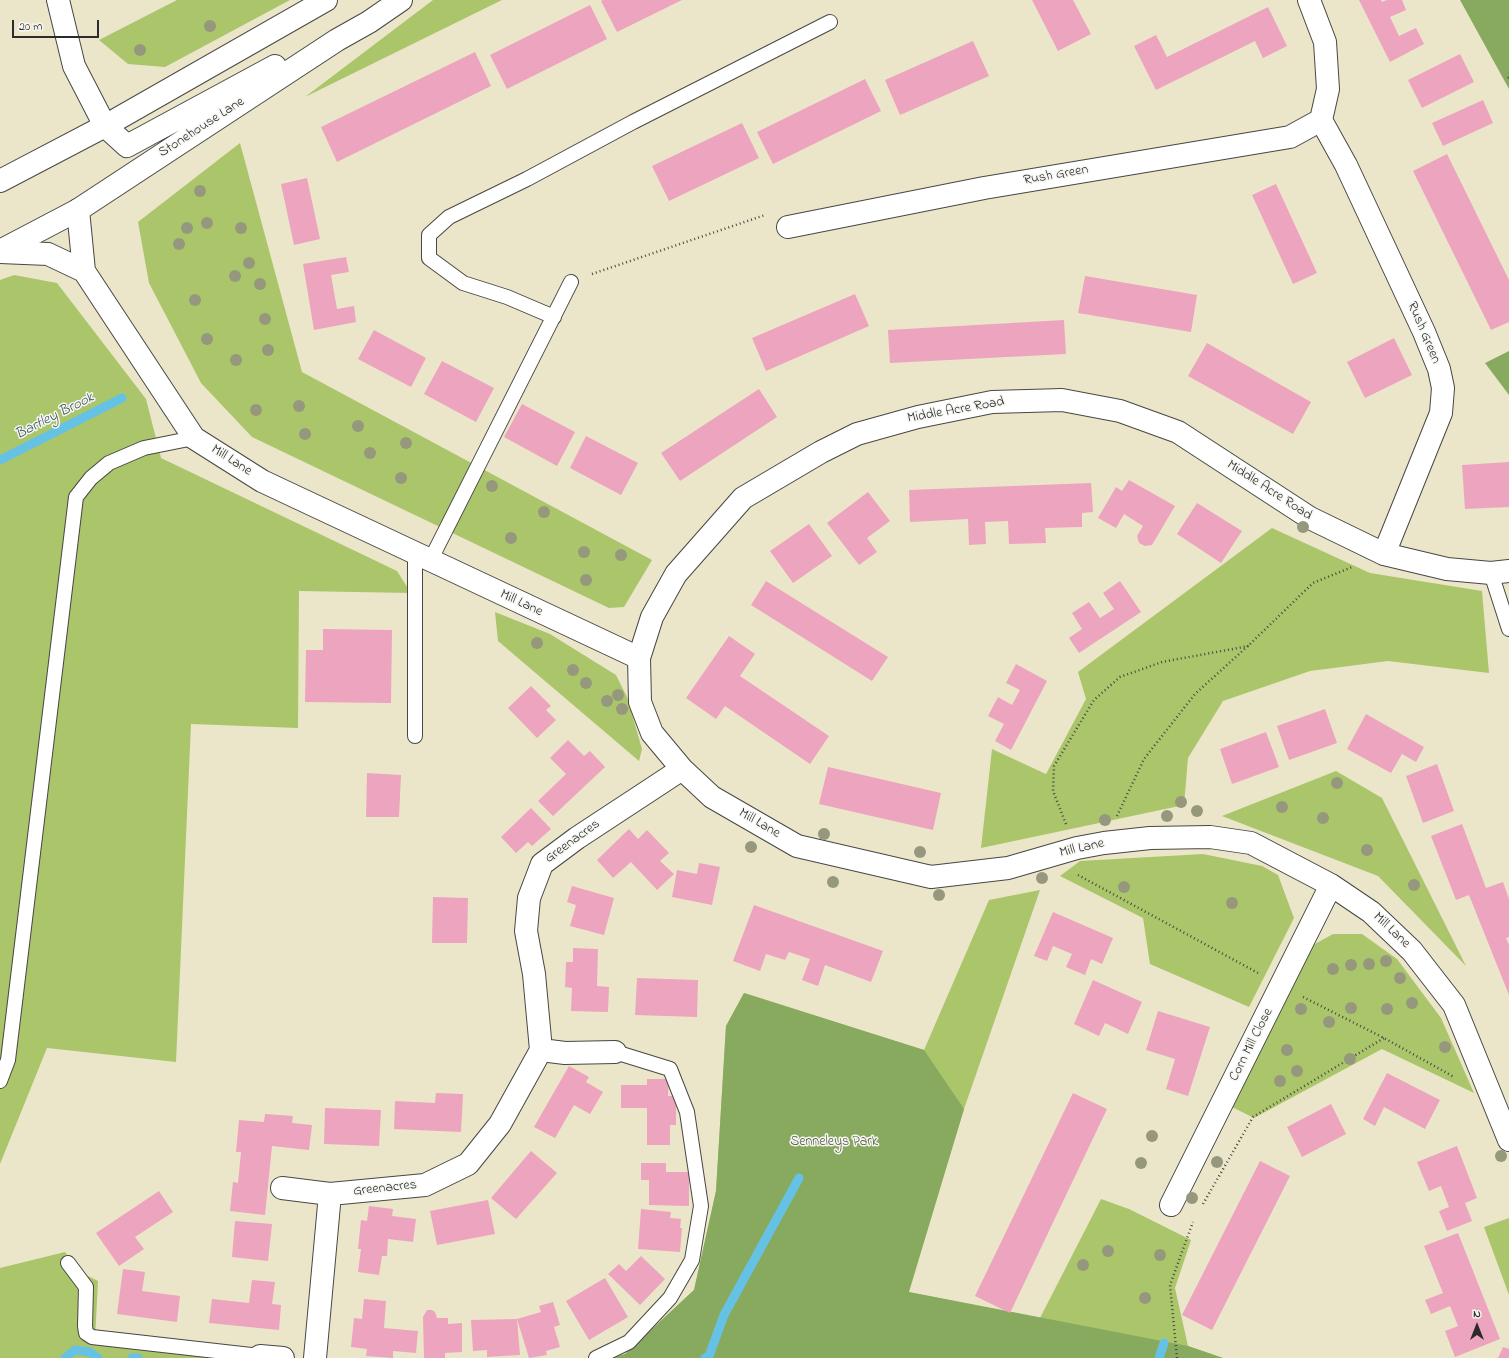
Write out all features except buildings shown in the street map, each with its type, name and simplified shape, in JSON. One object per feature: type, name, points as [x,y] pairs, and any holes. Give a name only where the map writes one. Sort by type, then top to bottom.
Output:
[{"type":"street","points":[[58,0],[74,66],[105,126],[127,146],[263,71],[337,40]]},
{"type":"street","points":[[0,181],[105,126],[326,0]]},
{"type":"street","name":"Stonehouse Lane","points":[[0,251],[78,210],[337,40],[369,22],[401,0]]},
{"type":"street","points":[[1309,0],[1325,42],[1328,89],[1321,120]]},
{"type":"street","name":"Rush Green","points":[[788,227],[984,188],[1290,137],[1321,120],[1346,165],[1424,332],[1439,369],[1443,388],[1441,413],[1384,554]]},
{"type":"street","name":"Mill Lane","points":[[78,210],[84,271],[194,438],[262,481],[422,558],[639,658],[640,702],[652,733],[682,768],[712,797],[797,846],[931,877],[1008,868],[1048,858],[1076,848],[1104,843],[1150,838],[1210,837],[1251,843],[1331,885],[1372,912],[1412,951],[1454,1005],[1509,1140]]},
{"type":"street","points":[[0,251],[48,254],[84,271]]},
{"type":"street","name":"Middle Acre Road","points":[[639,658],[652,617],[676,574],[743,498],[821,452],[857,434],[918,417],[992,402],[1062,400],[1120,411],[1178,432],[1310,518],[1384,554],[1447,569],[1500,572]]},
{"type":"street","name":"Greenacres","points":[[282,1188],[330,1194],[425,1185],[468,1164],[500,1124],[542,1050],[534,974],[526,931],[529,898],[542,864],[577,838],[682,768]]},
{"type":"street","name":"Corn Mill Close","points":[[1171,1205],[1331,885]]},
{"type":"street","points":[[542,1050],[565,1053],[615,1052]]},
{"type":"street","points":[[315,1358],[330,1194]]},
{"type":"street","points":[[260,1356],[283,1358]]},
{"type":"lane","points":[[554,317],[506,297],[463,282],[429,258],[429,235],[449,217],[527,179],[633,122],[830,22]]},
{"type":"lane","points":[[415,736],[422,558],[554,317],[571,282]]},
{"type":"lane","points":[[0,1081],[8,1060],[76,497],[91,478],[108,463],[144,448],[194,438]]},
{"type":"lane","points":[[1500,572],[1509,629]]},
{"type":"lane","points":[[596,1358],[629,1342],[670,1298],[692,1260],[701,1206],[687,1112],[670,1069],[615,1052]]},
{"type":"lane","points":[[68,1263],[86,1286],[85,1326],[86,1333],[92,1337],[260,1356]]},
{"type":"path","points":[[571,282],[641,256],[769,213],[788,227]]},
{"type":"path","points":[[1104,843],[1144,759],[1195,694],[1250,646],[1313,583],[1384,554]]},
{"type":"path","points":[[1076,848],[1052,791],[1054,766],[1094,700],[1120,677],[1162,662],[1250,646]]},
{"type":"path","points":[[1048,858],[1169,926],[1490,1095]]},
{"type":"path","points":[[1202,1206],[1253,1117],[1384,1038]]},
{"type":"path","points":[[1177,1358],[1170,1285],[1194,1220]]},
{"type":"green space","points":[[177,0],[290,0],[165,67],[128,64],[99,40]]},
{"type":"green space","points":[[433,0],[502,0],[305,97]]},
{"type":"green space","points":[[1460,0],[1509,0],[1509,89]]},
{"type":"green space","points":[[240,143],[302,372],[652,560],[624,607],[609,608],[252,437],[201,383],[149,283],[138,222]]},
{"type":"green space","points":[[14,275],[57,283],[146,399],[161,458],[397,571],[411,593],[299,591],[298,728],[191,724],[176,1062],[47,1048],[0,1164],[0,280]]},
{"type":"green space","points":[[1509,351],[1509,395],[1485,363]]},
{"type":"green space","points":[[1272,528],[1370,573],[1482,591],[1489,673],[1388,661],[1310,671],[1223,701],[1188,758],[1184,805],[981,848],[992,749],[1046,774],[1086,699],[1078,672]]},
{"type":"green space","points":[[495,612],[550,634],[616,675],[627,697],[642,749],[639,761],[498,641]]},
{"type":"green space","points":[[1336,771],[1382,798],[1466,966],[1378,876],[1222,816]]},
{"type":"green space","points":[[1203,854],[1262,866],[1278,875],[1294,918],[1249,1007],[1150,964],[1143,918],[1060,876],[1080,861]]},
{"type":"green space","name":"Senneleys Park","points":[[1040,890],[964,1109],[908,1292],[1040,1318],[1101,1199],[1129,1209],[1191,1240],[1175,1288],[1188,1346],[1223,1358],[611,1358],[625,1354],[694,1290],[716,1191],[726,1026],[744,993],[924,1050],[989,900]]},
{"type":"green space","points":[[1333,934],[1362,934],[1397,959],[1441,1018],[1474,1093],[1382,1049],[1254,1118],[1230,1106],[1276,1021],[1313,945]]},
{"type":"green space","name":"Senneleys Park","points":[[744,993],[924,1050],[964,1109],[909,1292],[1188,1346],[1223,1358],[611,1358],[625,1354],[694,1290],[716,1191],[726,1026]]},
{"type":"green space","points":[[1509,1218],[1509,1295],[1484,1227]]},
{"type":"green space","points":[[65,1252],[82,1273],[98,1281],[95,1340],[208,1358],[0,1358],[0,1268]]},
{"type":"waterway","name":"Bartley Brook","points":[[0,460],[122,398]]},
{"type":"waterway","points":[[705,1358],[709,1356],[724,1315],[799,1178]]},
{"type":"waterway","points":[[1159,1358],[1164,1343]]},
{"type":"waterway","points":[[65,1358],[75,1350],[90,1352],[98,1358]]},
{"type":"waterway","points":[[132,1358],[138,1358]]}]
